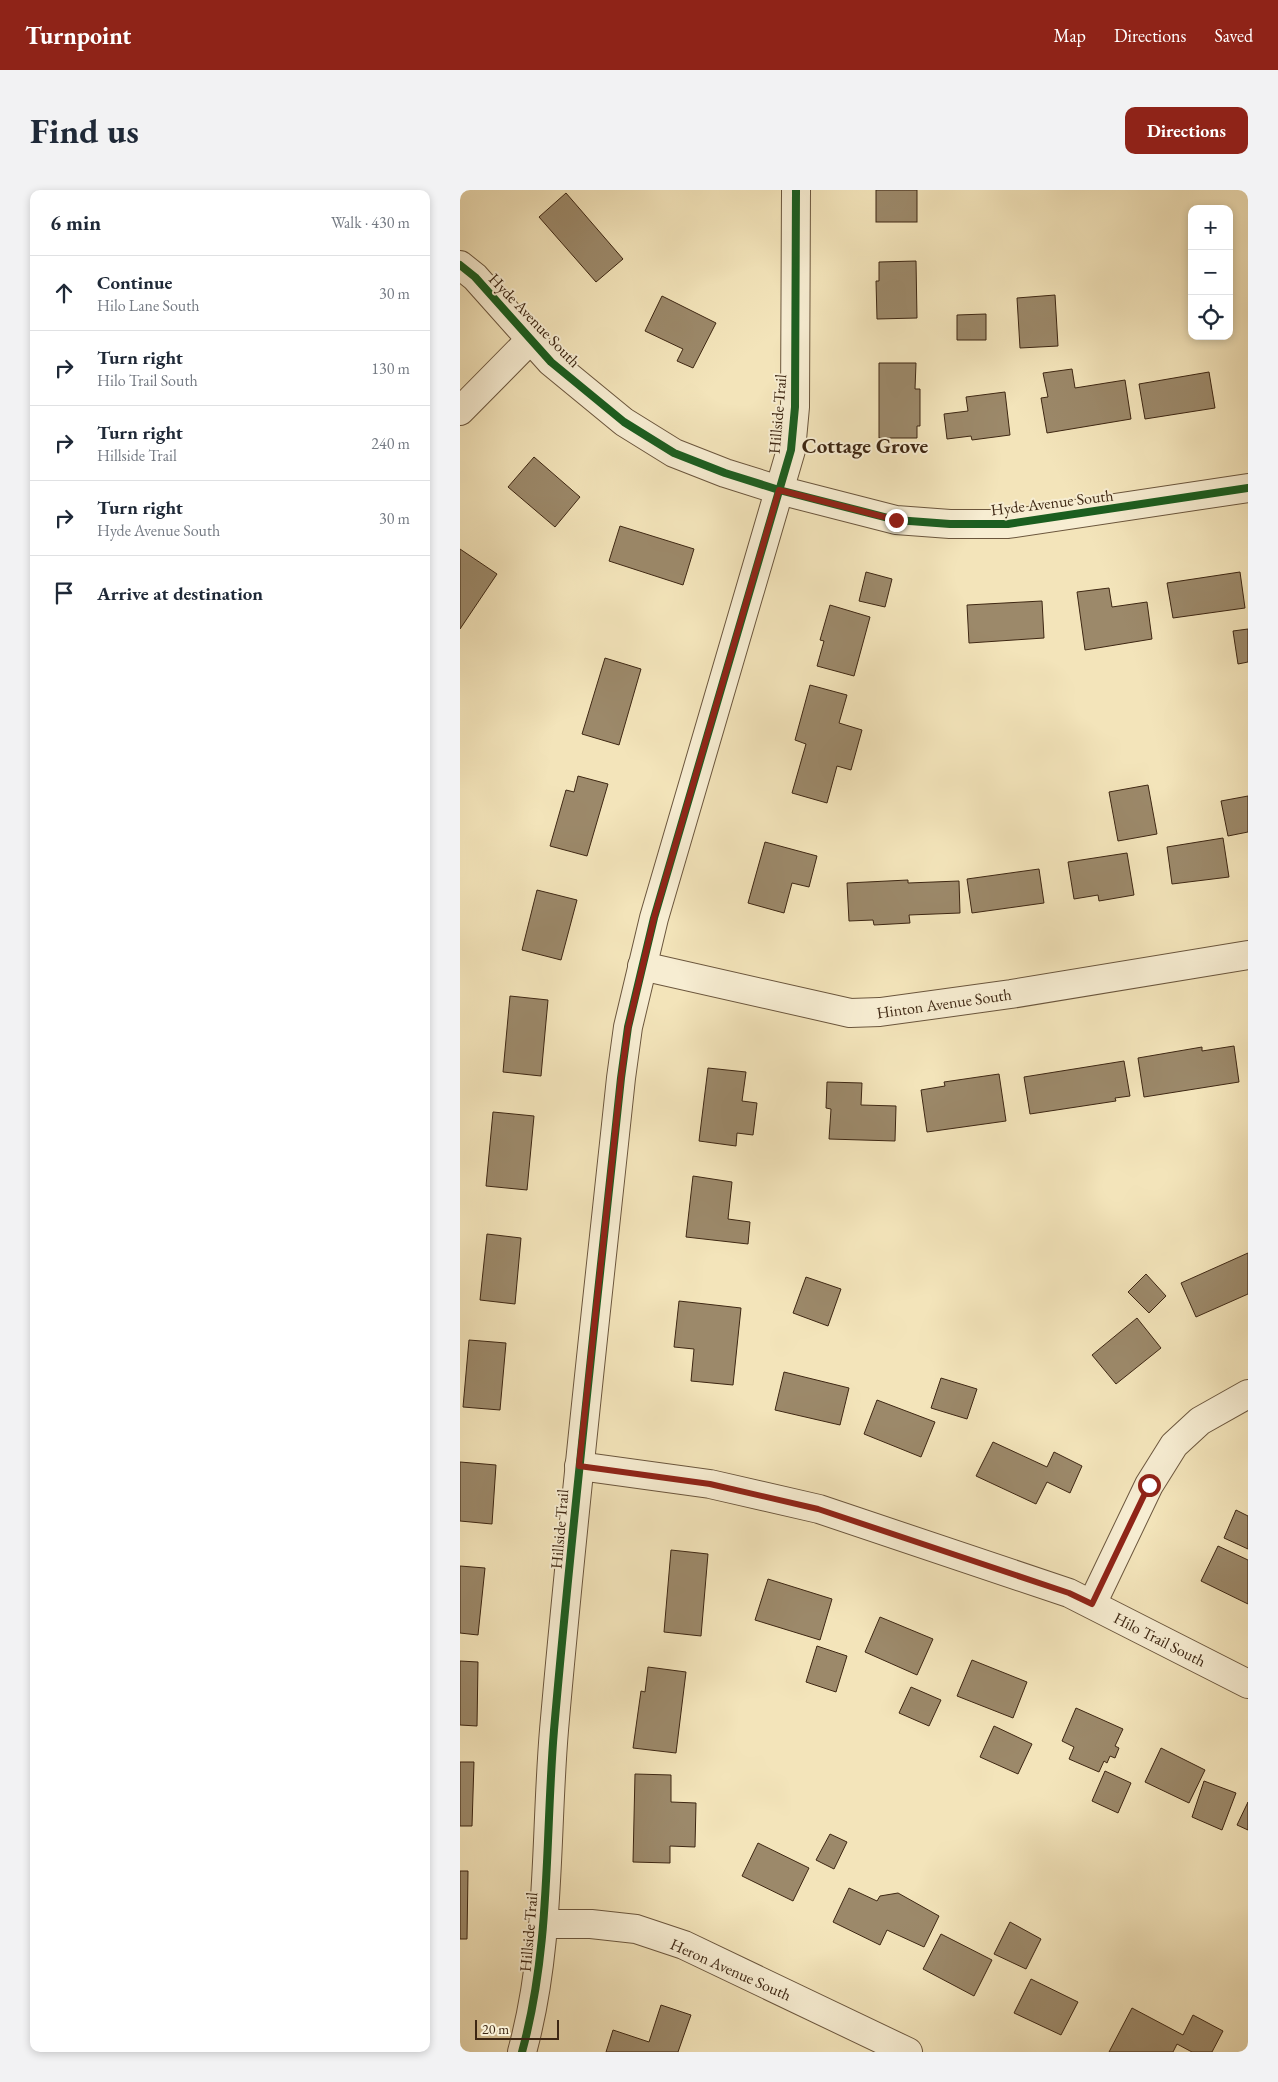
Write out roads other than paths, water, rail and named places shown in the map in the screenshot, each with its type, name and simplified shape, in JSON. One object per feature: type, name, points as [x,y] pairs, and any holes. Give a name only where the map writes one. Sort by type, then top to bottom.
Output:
[{"type":"street","name":"Hillside Trail","points":[[522,2052],[538,1979],[545,1924],[554,1731],[579,1466],[628,1028],[654,918],[791,450],[795,407],[796,190]]},
{"type":"street","name":"Hyde Avenue South","points":[[460,265],[475,277],[551,362],[617,416],[666,448],[725,473],[779,490],[896,520],[950,524],[1008,524],[1248,488]]},
{"type":"street","points":[[460,410],[531,339]]},
{"type":"street","name":"Hinton Avenue South","points":[[642,966],[850,1013],[880,1012],[1002,996],[1248,955]]},
{"type":"street","points":[[1092,1604],[1149,1485],[1174,1445],[1200,1421],[1248,1394]]},
{"type":"street","name":"Hilo Trail South","points":[[579,1466],[710,1484],[818,1509],[1069,1593],[1248,1684]]},
{"type":"street","name":"Heron Avenue South","points":[[545,1924],[591,1924],[636,1929],[684,1945],[908,2052]]},
{"type":"district","name":"Cottage Grove","points":[[865,446]]}]
